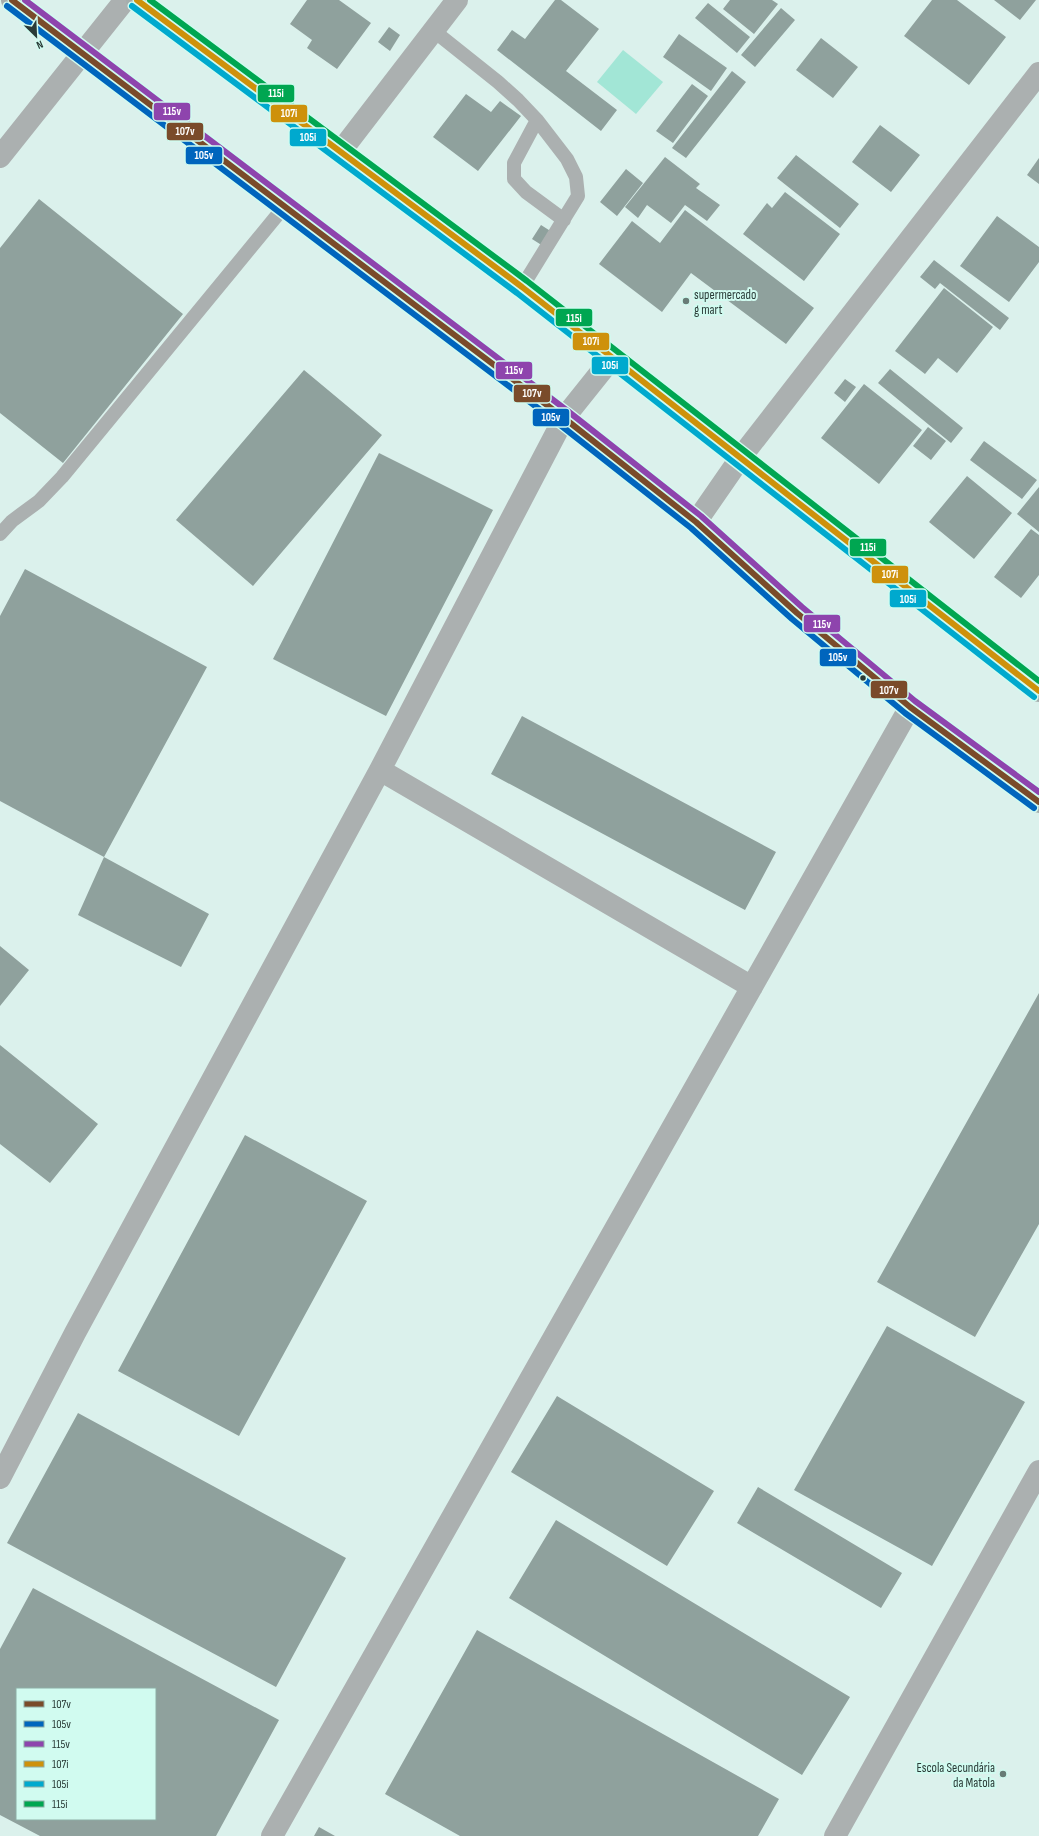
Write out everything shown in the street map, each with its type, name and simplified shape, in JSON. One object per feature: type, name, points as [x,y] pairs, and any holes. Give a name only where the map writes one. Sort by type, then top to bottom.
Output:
[{"type":"highway","points":[[12,0],[564,418],[696,522],[797,613],[910,707],[1039,802]]},
{"type":"highway","points":[[137,0],[522,286],[1039,691]]},
{"type":"street","points":[[0,157],[83,54],[124,0]]},
{"type":"street","points":[[342,151],[457,0]]},
{"type":"street","points":[[696,522],[741,457],[1039,73]]},
{"type":"street","points":[[0,1478],[76,1333],[380,770],[564,418],[612,358]]},
{"type":"street","points":[[272,1836],[910,707]]},
{"type":"street","points":[[380,770],[752,987]]},
{"type":"street","points":[[836,1836],[1039,1471]]},
{"type":"lane","points":[[434,31],[498,82],[537,120],[567,159],[576,177],[578,196],[522,286]]},
{"type":"lane","points":[[537,120],[514,164],[514,179],[526,192],[564,220]]},
{"type":"lane","points":[[0,534],[12,521],[39,501],[62,477],[284,207]]},
{"type":"shaded area","points":[[623,50],[663,82],[636,114],[597,82]]},
{"type":"building","points":[[307,0],[339,0],[371,23],[337,69],[307,48],[312,40],[290,24]]},
{"type":"building","points":[[555,0],[561,0],[599,29],[566,71],[617,110],[601,131],[497,50],[512,30],[525,39]]},
{"type":"building","points":[[730,0],[772,0],[778,4],[754,34],[723,9]]},
{"type":"building","points":[[932,0],[957,0],[1006,37],[969,85],[904,36]]},
{"type":"building","points":[[994,0],[1036,0],[1020,20]]},
{"type":"building","points":[[708,3],[750,37],[737,53],[695,18]]},
{"type":"building","points":[[781,8],[795,20],[755,67],[741,55]]},
{"type":"building","points":[[389,27],[400,35],[390,51],[378,42]]},
{"type":"building","points":[[679,34],[727,68],[711,91],[663,57]]},
{"type":"building","points":[[821,38],[858,67],[833,98],[796,70]]},
{"type":"building","points":[[732,71],[746,82],[686,158],[672,148]]},
{"type":"building","points":[[692,84],[708,96],[673,143],[656,131]]},
{"type":"building","points":[[466,94],[491,112],[500,101],[521,116],[478,171],[433,137]]},
{"type":"building","points":[[880,125],[920,155],[891,192],[852,162]]},
{"type":"building","points":[[796,155],[859,204],[840,228],[777,178]]},
{"type":"building","points":[[665,157],[700,184],[696,188],[720,205],[707,221],[685,205],[671,223],[647,205],[638,218],[625,207]]},
{"type":"building","points":[[1039,158],[1039,184],[1027,175]]},
{"type":"building","points":[[626,169],[643,183],[617,216],[600,202]]},
{"type":"building","points":[[785,192],[840,234],[804,281],[743,234],[767,203],[772,208]]},
{"type":"building","points":[[39,199],[183,314],[63,463],[0,413],[0,248]]},
{"type":"building","points":[[685,210],[814,308],[786,344],[691,273],[662,312],[599,264],[632,221],[660,243]]},
{"type":"building","points":[[997,216],[1039,247],[1039,262],[1009,302],[960,266]]},
{"type":"building","points":[[541,225],[552,232],[543,246],[532,239]]},
{"type":"building","points":[[934,260],[1009,318],[1000,330],[940,283],[935,289],[920,277]]},
{"type":"building","points":[[944,288],[993,327],[957,373],[938,358],[925,374],[895,351]]},
{"type":"building","points":[[890,369],[963,428],[951,443],[878,383]]},
{"type":"building","points":[[304,370],[382,435],[253,586],[176,520]]},
{"type":"building","points":[[845,379],[856,387],[845,402],[834,393]]},
{"type":"building","points":[[864,384],[922,430],[879,484],[821,438]]},
{"type":"building","points":[[928,427],[946,441],[931,460],[913,446]]},
{"type":"building","points":[[984,441],[1037,480],[1022,499],[970,460]]},
{"type":"building","points":[[379,453],[493,510],[386,716],[273,659]]},
{"type":"building","points":[[967,476],[1012,513],[974,559],[929,522]]},
{"type":"building","points":[[1039,487],[1039,532],[1017,514]]},
{"type":"building","points":[[1031,529],[1039,535],[1039,575],[1021,598],[994,577]]},
{"type":"building","points":[[25,569],[207,667],[104,857],[0,801],[0,616]]},
{"type":"building","points":[[522,716],[776,852],[745,910],[491,774]]},
{"type":"building","points":[[104,857],[209,914],[181,967],[78,915]]},
{"type":"building","points":[[0,946],[29,970],[0,1006]]},
{"type":"building","points":[[1039,993],[1039,1224],[975,1337],[877,1282]]},
{"type":"building","points":[[0,1045],[98,1124],[50,1183],[0,1144]]},
{"type":"building","points":[[245,1135],[367,1201],[239,1436],[118,1371]]},
{"type":"building","points":[[887,1326],[1025,1402],[932,1566],[794,1490]]},
{"type":"building","points":[[557,1396],[714,1491],[667,1566],[511,1472]]},
{"type":"building","points":[[78,1413],[346,1558],[276,1687],[7,1543]]},
{"type":"building","points":[[758,1487],[902,1573],[881,1608],[737,1523]]},
{"type":"building","points":[[556,1520],[850,1697],[802,1775],[509,1598]]},
{"type":"building","points":[[33,1588],[279,1720],[216,1836],[40,1836],[0,1815],[0,1649]]},
{"type":"building","points":[[477,1630],[779,1799],[758,1836],[460,1836],[385,1794]]},
{"type":"building","points":[[319,1827],[335,1836],[314,1836]]},
{"type":"transit line","name":"107v","points":[[12,0],[564,418],[696,522],[797,613],[910,707],[1039,802]]},
{"type":"transit line","name":"115v","points":[[25,0],[569,412],[701,516],[802,607],[915,701],[1039,792]]},
{"type":"transit line","name":"107i","points":[[137,0],[522,287],[1039,691]]},
{"type":"transit line","name":"115i","points":[[150,0],[527,281],[1039,681]]},
{"type":"transit line","name":"105v","points":[[7,6],[559,424],[691,528],[792,619],[905,713],[1034,808]]},
{"type":"transit line","name":"105i","points":[[132,6],[517,293],[1034,697]]},
{"type":"place","name":"supermercado g mart","points":[[686,301]]},
{"type":"place","name":"Escola Secundária da Matola","points":[[1003,1774]]}]
